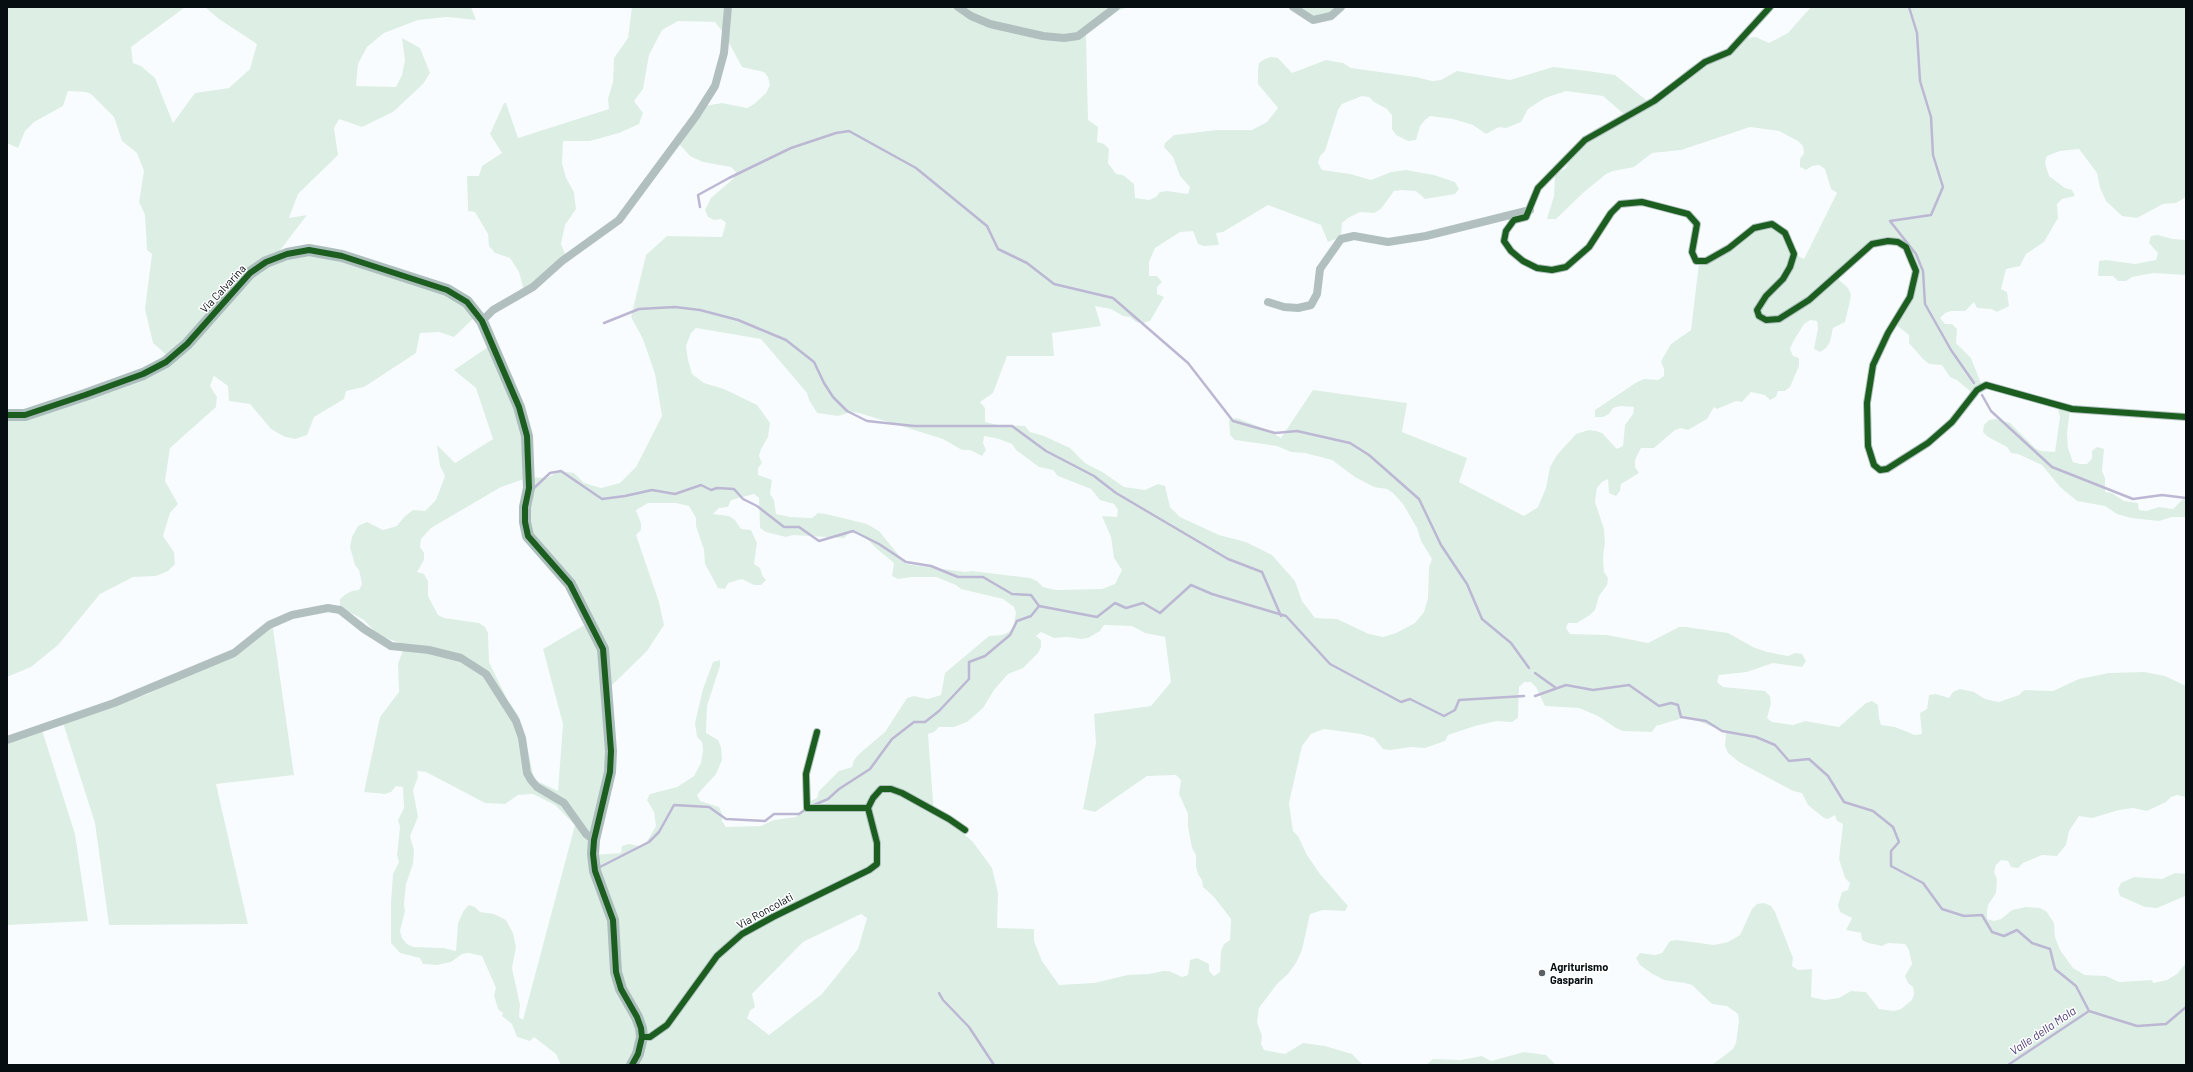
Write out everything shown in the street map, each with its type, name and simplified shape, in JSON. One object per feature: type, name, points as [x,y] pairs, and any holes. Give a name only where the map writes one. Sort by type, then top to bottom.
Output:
[{"type":"street","points":[[482,321],[493,310],[533,287],[562,261],[619,220],[696,116],[715,86],[724,54],[728,7]]},
{"type":"street","points":[[958,7],[970,16],[990,24],[1043,36],[1064,38],[1078,36],[1116,7]]},
{"type":"street","points":[[1293,7],[1313,20],[1331,16],[1341,7]]},
{"type":"street","points":[[1770,7],[1729,52],[1705,62],[1654,100],[1584,140],[1538,188],[1526,217],[1514,220],[1506,231],[1504,241],[1523,261],[1537,268],[1552,270],[1566,267],[1589,247],[1611,212],[1620,204],[1642,202],[1688,214],[1697,224],[1692,252],[1696,261],[1706,261],[1729,248],[1754,228],[1772,224],[1786,233],[1794,254],[1790,267],[1783,279],[1766,296],[1757,310],[1759,316],[1766,320],[1779,319],[1809,300],[1872,244],[1888,240],[1898,242],[1906,247],[1916,271],[1910,297],[1888,333],[1873,365],[1867,403],[1868,446],[1874,465],[1880,470],[1887,469],[1928,443],[1952,422],[1977,390],[1986,385],[2072,409],[2186,417]]},
{"type":"street","points":[[1268,302],[1284,307],[1298,308],[1311,305],[1317,294],[1320,269],[1340,239],[1354,236],[1388,242],[1419,237],[1530,210]]},
{"type":"street","name":"Via Calvarina","points":[[7,415],[26,415],[143,374],[166,362],[187,344],[250,273],[266,262],[287,254],[309,250],[328,253],[368,264],[447,290],[467,302],[482,321],[519,407],[527,436],[529,488],[525,507],[525,522],[528,536],[570,584],[603,649],[610,765],[594,840],[595,871],[612,920],[616,972],[620,989],[637,1017],[642,1037]]},
{"type":"street","points":[[7,740],[114,703],[234,653],[269,625],[292,615],[328,608],[340,610],[369,633],[391,646],[429,650],[461,658],[486,674],[516,721],[522,738],[527,773],[531,780],[537,787],[564,803],[586,834],[594,840]]},
{"type":"street","points":[[817,732],[806,774],[807,808],[868,808],[873,798],[881,789],[891,789],[902,793],[949,819],[965,830]]},
{"type":"street","name":"Via Roncolati","points":[[642,1037],[650,1037],[667,1025],[717,956],[742,934],[772,917],[869,870],[877,864],[877,843],[868,808]]},
{"type":"street","points":[[632,1065],[638,1054],[642,1037]]},
{"type":"green space","points":[[7,7],[191,7],[184,8],[131,47],[133,63],[141,66],[155,78],[173,123],[195,93],[229,88],[250,69],[257,44],[219,19],[205,7],[471,7],[476,20],[447,17],[418,20],[384,33],[367,47],[358,64],[356,86],[396,87],[402,75],[405,60],[402,38],[420,48],[430,73],[423,84],[393,112],[362,127],[339,119],[334,128],[338,155],[298,194],[289,218],[307,215],[278,253],[320,250],[425,281],[478,314],[454,337],[439,332],[420,333],[416,353],[364,387],[346,391],[344,399],[314,417],[307,435],[295,439],[285,437],[271,429],[250,404],[229,401],[228,386],[214,376],[210,386],[217,397],[216,407],[170,448],[165,481],[178,504],[170,513],[163,536],[174,552],[175,564],[168,571],[156,576],[133,577],[100,594],[58,645],[31,667],[7,677],[7,414],[47,408],[169,357],[153,343],[145,309],[152,254],[147,250],[145,215],[139,202],[144,171],[137,153],[122,141],[114,117],[91,94],[86,92],[68,91],[63,106],[34,122],[25,131],[18,148],[7,143]]},
{"type":"green space","points":[[632,7],[1129,7],[1107,14],[1086,34],[1088,120],[1098,127],[1097,142],[1104,144],[1109,149],[1108,163],[1116,174],[1123,175],[1134,184],[1135,198],[1149,200],[1156,197],[1160,192],[1167,191],[1188,194],[1190,187],[1180,176],[1173,157],[1164,147],[1165,143],[1174,135],[1217,130],[1252,130],[1267,122],[1278,108],[1258,84],[1258,70],[1259,63],[1271,57],[1278,58],[1292,73],[1326,60],[1343,63],[1351,68],[1416,77],[1432,81],[1441,80],[1457,71],[1510,80],[1553,67],[1588,71],[1615,75],[1651,104],[1688,69],[1700,62],[1720,58],[1746,38],[1756,37],[1769,43],[1788,33],[1811,7],[2186,7],[2186,197],[2176,203],[2163,204],[2137,218],[2122,216],[2106,201],[2100,188],[2097,173],[2079,149],[2060,151],[2047,156],[2045,163],[2049,176],[2065,188],[2072,190],[2075,196],[2062,199],[2057,204],[2058,218],[2044,242],[2026,254],[2020,266],[2006,269],[2001,289],[2007,292],[2009,306],[1997,312],[1991,309],[1977,308],[1974,302],[1965,311],[1951,311],[1945,313],[1940,318],[1945,324],[1952,324],[1957,329],[1956,343],[1971,358],[1982,386],[1972,393],[1957,380],[1950,377],[1942,365],[1929,364],[1923,359],[1909,343],[1909,335],[1895,324],[1916,274],[1910,254],[1898,240],[1886,237],[1874,242],[1835,276],[1848,288],[1851,294],[1845,322],[1833,328],[1830,342],[1826,348],[1820,352],[1814,349],[1818,328],[1817,321],[1810,320],[1804,324],[1793,342],[1790,349],[1793,356],[1799,358],[1799,366],[1790,387],[1785,391],[1778,391],[1776,397],[1770,400],[1765,395],[1751,392],[1742,402],[1736,401],[1717,409],[1714,407],[1707,419],[1688,430],[1681,428],[1675,430],[1654,448],[1641,448],[1635,460],[1635,467],[1639,473],[1621,484],[1620,491],[1616,496],[1609,493],[1608,479],[1602,482],[1597,488],[1595,502],[1604,529],[1605,543],[1603,557],[1604,572],[1608,578],[1607,585],[1599,596],[1595,610],[1577,623],[1568,623],[1566,628],[1570,634],[1607,635],[1648,643],[1679,627],[1686,627],[1728,633],[1753,647],[1767,652],[1788,656],[1795,653],[1802,654],[1806,661],[1802,667],[1773,663],[1747,672],[1719,675],[1717,682],[1723,687],[1765,691],[1770,696],[1771,703],[1767,718],[1772,722],[1793,725],[1805,721],[1839,727],[1866,703],[1872,701],[1878,705],[1881,725],[1895,727],[1915,735],[1922,734],[1920,713],[1927,709],[1929,695],[1936,694],[1949,698],[1953,692],[1960,689],[1974,692],[1985,699],[1999,702],[2019,695],[2024,690],[2053,691],[2079,679],[2109,673],[2144,672],[2165,676],[2186,686],[2186,797],[2177,795],[2171,797],[2166,802],[2147,811],[2133,808],[2119,810],[2092,818],[2079,816],[2069,831],[2066,845],[2057,856],[2042,855],[2023,863],[2018,868],[2011,867],[2008,861],[2001,860],[1996,865],[1994,872],[1997,879],[1996,893],[1988,905],[1987,919],[1994,921],[2001,919],[2012,910],[2026,907],[2040,908],[2046,911],[2054,923],[2055,937],[2060,950],[2073,968],[2085,975],[2106,976],[2119,982],[2152,980],[2153,983],[2167,980],[2177,974],[2186,963],[2186,1065],[1712,1065],[1733,1049],[1736,1043],[1739,1021],[1738,1014],[1727,1006],[1712,1004],[1692,985],[1664,980],[1651,973],[1640,965],[1636,958],[1640,953],[1655,955],[1662,953],[1670,941],[1677,940],[1714,945],[1728,942],[1740,935],[1752,909],[1757,904],[1764,903],[1771,906],[1775,912],[1793,958],[1792,966],[1798,970],[1812,969],[1811,997],[1825,1000],[1839,998],[1851,991],[1866,992],[1879,1009],[1894,1011],[1901,1009],[1912,1000],[1914,994],[1913,987],[1908,983],[1905,976],[1912,964],[1909,950],[1905,944],[1888,943],[1882,946],[1868,943],[1862,940],[1861,933],[1846,930],[1852,918],[1840,912],[1838,905],[1842,892],[1848,890],[1850,883],[1845,878],[1839,859],[1843,824],[1837,821],[1835,815],[1828,819],[1824,818],[1808,805],[1802,793],[1793,791],[1739,762],[1728,753],[1725,746],[1726,732],[1698,721],[1683,718],[1656,726],[1652,732],[1623,731],[1598,716],[1579,708],[1545,706],[1536,687],[1531,682],[1524,682],[1519,687],[1518,718],[1512,722],[1497,721],[1475,726],[1448,735],[1445,741],[1425,748],[1411,747],[1390,750],[1383,749],[1374,738],[1361,734],[1324,729],[1311,734],[1302,746],[1289,803],[1293,831],[1298,836],[1307,855],[1320,874],[1348,906],[1345,911],[1323,910],[1310,914],[1302,950],[1296,963],[1288,974],[1277,984],[1259,1008],[1257,1022],[1262,1036],[1261,1044],[1264,1050],[1285,1054],[1303,1043],[1325,1046],[1352,1054],[1363,1065],[561,1065],[556,1054],[534,1037],[530,1041],[517,1037],[512,1024],[502,1016],[503,1013],[498,1009],[494,995],[496,988],[482,956],[469,953],[462,954],[451,962],[437,965],[423,964],[420,958],[400,953],[391,943],[393,874],[399,862],[397,855],[400,827],[398,820],[404,808],[403,787],[396,786],[391,792],[385,794],[364,792],[380,717],[399,692],[398,664],[405,645],[378,635],[364,620],[351,613],[344,612],[340,606],[340,599],[352,591],[359,590],[362,584],[359,570],[355,565],[350,547],[352,537],[358,526],[367,522],[383,530],[397,526],[404,517],[413,510],[425,511],[436,500],[445,476],[440,466],[437,445],[455,463],[493,439],[476,388],[454,370],[488,347],[524,430],[527,477],[547,478],[559,471],[574,473],[584,483],[601,488],[620,483],[636,467],[662,416],[655,374],[643,339],[631,317],[646,255],[667,236],[722,237],[726,223],[721,219],[714,220],[708,217],[705,210],[711,198],[733,179],[736,172],[731,167],[703,162],[690,156],[680,145],[681,132],[699,107],[722,103],[747,108],[754,104],[766,93],[770,85],[768,77],[764,72],[742,67],[723,32],[715,22],[678,21],[662,30],[649,55],[643,89],[634,101],[643,113],[639,124],[619,133],[590,141],[563,141],[562,163],[566,178],[574,192],[576,209],[565,225],[561,244],[566,256],[524,291],[519,272],[510,258],[495,253],[489,246],[488,234],[475,212],[468,211],[467,176],[479,176],[482,166],[502,153],[490,134],[504,103],[506,103],[518,138],[609,109],[608,99],[613,82],[614,58],[628,38]],"holes":[[[1566,91],[1603,96],[1625,115],[1575,149],[1566,168],[1555,175],[1554,196],[1547,219],[1556,219],[1583,193],[1606,174],[1613,171],[1634,167],[1652,153],[1681,150],[1750,127],[1779,131],[1798,141],[1803,146],[1804,153],[1800,159],[1800,167],[1806,170],[1812,166],[1819,165],[1825,169],[1831,189],[1837,193],[1804,259],[1790,252],[1780,227],[1766,224],[1699,263],[1691,330],[1671,344],[1661,362],[1664,369],[1664,376],[1658,380],[1644,379],[1637,382],[1595,410],[1595,417],[1603,417],[1609,414],[1613,408],[1620,406],[1634,407],[1633,414],[1625,425],[1623,446],[1617,449],[1602,433],[1596,431],[1589,430],[1576,434],[1557,455],[1550,467],[1546,488],[1538,507],[1524,516],[1459,482],[1467,458],[1402,432],[1407,403],[1313,390],[1281,438],[1268,430],[1236,418],[1229,420],[1230,435],[1235,440],[1277,446],[1291,452],[1305,453],[1332,460],[1355,477],[1374,487],[1387,489],[1393,493],[1403,504],[1417,528],[1421,541],[1432,559],[1429,567],[1428,598],[1424,612],[1415,623],[1396,633],[1383,637],[1369,634],[1337,619],[1315,618],[1302,601],[1295,581],[1272,555],[1246,542],[1219,535],[1180,517],[1170,507],[1165,486],[1158,484],[1145,490],[1124,487],[1104,473],[1085,463],[1070,448],[1044,436],[1030,432],[1025,426],[998,425],[985,422],[985,408],[980,402],[993,393],[1007,356],[1054,356],[1052,333],[1101,326],[1095,306],[1111,309],[1123,316],[1130,317],[1136,322],[1143,323],[1150,321],[1164,297],[1157,294],[1157,287],[1162,282],[1157,276],[1149,276],[1149,262],[1155,248],[1180,232],[1193,231],[1198,244],[1204,246],[1219,245],[1216,233],[1223,232],[1268,205],[1321,225],[1328,242],[1341,237],[1342,223],[1348,218],[1360,212],[1374,213],[1381,209],[1394,191],[1416,191],[1425,199],[1455,194],[1459,189],[1455,182],[1434,175],[1406,170],[1391,172],[1371,180],[1350,174],[1322,170],[1318,163],[1320,156],[1325,151],[1338,110],[1342,104],[1362,96],[1369,97],[1374,102],[1387,109],[1392,115],[1392,129],[1396,135],[1408,141],[1416,140],[1420,126],[1430,116],[1453,119],[1473,125],[1486,134],[1499,127],[1506,128],[1521,122],[1528,109],[1545,98]],[[696,328],[761,339],[807,393],[809,400],[817,413],[838,416],[851,412],[859,413],[943,439],[962,450],[970,450],[982,456],[986,450],[983,443],[984,436],[999,439],[1012,444],[1016,450],[1039,467],[1053,470],[1058,476],[1091,489],[1100,500],[1114,504],[1118,510],[1117,517],[1102,516],[1111,537],[1114,558],[1122,570],[1115,584],[1102,589],[1056,590],[1043,587],[1037,581],[1030,578],[972,571],[965,572],[906,564],[879,531],[867,524],[818,513],[812,518],[790,517],[776,514],[774,500],[770,494],[772,480],[758,475],[758,468],[762,463],[759,456],[768,437],[770,423],[757,405],[724,389],[704,383],[692,374],[686,346],[691,333]],[[527,478],[527,536],[568,582],[588,623],[543,649],[563,724],[558,791],[537,781],[533,774],[526,741],[518,715],[508,701],[489,662],[488,633],[485,627],[479,623],[444,618],[438,615],[428,596],[428,581],[424,574],[417,572],[424,560],[424,553],[420,547],[421,539],[431,528],[501,487]],[[754,494],[759,498],[760,528],[766,532],[786,537],[793,535],[844,538],[849,533],[862,534],[894,563],[892,576],[898,579],[912,577],[936,577],[956,585],[961,589],[1003,599],[1014,607],[1016,613],[1013,627],[1009,632],[1002,635],[989,636],[945,673],[941,695],[928,699],[914,696],[907,698],[885,732],[859,754],[854,760],[852,767],[839,771],[819,791],[817,798],[811,801],[796,817],[774,820],[761,826],[726,827],[722,821],[722,814],[719,807],[700,801],[697,795],[716,774],[722,760],[721,747],[718,740],[706,733],[707,706],[720,666],[720,660],[713,662],[703,689],[695,723],[697,737],[702,742],[703,750],[701,763],[694,776],[677,787],[650,794],[647,800],[654,812],[656,826],[646,843],[639,846],[629,844],[622,846],[621,853],[591,855],[610,740],[605,692],[647,651],[664,625],[659,602],[636,535],[641,530],[641,523],[636,510],[648,503],[676,503],[689,506],[696,518],[696,526],[704,550],[705,564],[718,588],[725,589],[728,583],[742,579],[754,585],[761,585],[766,580],[762,575],[760,568],[754,564],[757,543],[751,530],[741,529],[735,520],[729,516],[713,514],[719,508],[728,507],[731,500]],[[1104,625],[1132,626],[1145,633],[1165,637],[1171,682],[1151,706],[1094,714],[1096,743],[1083,809],[1095,812],[1147,776],[1176,775],[1181,780],[1179,794],[1188,814],[1188,827],[1192,848],[1196,855],[1196,867],[1198,874],[1202,880],[1203,887],[1214,897],[1231,919],[1230,940],[1224,944],[1221,951],[1220,972],[1214,976],[1209,971],[1209,964],[1197,958],[1190,960],[1188,975],[1182,977],[1169,971],[1163,971],[1149,974],[1128,975],[1094,983],[1059,985],[1042,961],[1034,941],[1034,929],[997,928],[998,893],[992,868],[973,842],[958,829],[934,814],[928,734],[934,732],[939,727],[954,727],[967,722],[983,708],[994,690],[1008,674],[1023,668],[1038,653],[1041,647],[1041,640],[1036,636],[1041,632],[1054,638],[1088,638],[1100,631]],[[417,771],[426,772],[485,803],[505,804],[518,795],[533,794],[555,805],[575,825],[523,1020],[519,1017],[520,1005],[512,968],[516,947],[513,933],[506,920],[494,914],[480,912],[475,907],[469,905],[464,910],[458,923],[456,951],[443,948],[413,947],[407,944],[402,938],[400,931],[405,911],[404,904],[406,884],[413,864],[414,850],[410,836],[418,817],[413,790],[418,777]],[[861,914],[867,918],[858,949],[822,994],[769,1035],[747,1018],[750,1011],[755,1007],[752,994],[803,942]]]},
{"type":"green space","points":[[1295,7],[1344,7],[1324,21]]},
{"type":"green space","points":[[2158,235],[2172,239],[2186,240],[2186,275],[2153,273],[2132,277],[2126,281],[2118,281],[2113,276],[2098,276],[2099,261],[2106,260],[2135,264],[2156,260],[2158,253],[2149,243],[2151,236]]},
{"type":"green space","points":[[2057,405],[2070,409],[2067,434],[2068,448],[2073,462],[2087,464],[2092,458],[2092,451],[2097,447],[2104,449],[2102,471],[2105,478],[2105,492],[2112,493],[2124,501],[2138,503],[2139,510],[2146,511],[2159,507],[2173,509],[2183,499],[2186,500],[2186,517],[2172,517],[2159,521],[2131,518],[2117,514],[2105,506],[2077,501],[2060,487],[2042,465],[2018,454],[2011,453],[2007,447],[1988,437],[1983,432],[1984,425],[1989,420],[1996,419],[2010,423],[2035,448],[2041,451],[2055,452],[2060,417]]},
{"type":"green space","points":[[272,622],[294,775],[216,784],[248,924],[109,925],[95,823],[63,723],[148,694],[247,643]]},
{"type":"green space","points":[[42,730],[75,834],[88,921],[7,925],[7,743]]},
{"type":"green space","points":[[2175,873],[2186,874],[2186,895],[2157,908],[2145,907],[2120,896],[2118,889],[2121,883],[2134,877],[2162,879]]},
{"type":"green space","points":[[1524,1052],[1546,1055],[1556,1065],[1426,1065],[1433,1059],[1461,1060],[1482,1056],[1491,1061]]},
{"type":"waterway","points":[[1909,7],[1917,33],[1920,81],[1931,117],[1933,155],[1943,187],[1931,215],[1890,221],[1916,254],[1923,271],[1925,304],[1951,350],[1974,383]]},
{"type":"waterway","points":[[700,207],[698,195],[729,178],[791,148],[836,133],[849,131],[916,168],[987,226],[998,249],[1027,263],[1054,284],[1113,298],[1188,363],[1233,421],[1275,433],[1297,431],[1350,443],[1369,455],[1419,499],[1441,545],[1467,584],[1482,619],[1511,643],[1529,668]]},
{"type":"waterway","points":[[604,323],[639,309],[675,307],[700,310],[738,320],[786,340],[814,362],[824,383],[833,397],[847,411],[867,421],[914,426],[1012,426],[1046,451],[1094,476],[1116,493],[1228,559],[1262,572],[1281,616]]},
{"type":"waterway","points":[[1982,395],[1991,411],[2052,467],[2133,499],[2162,495],[2186,498]]},
{"type":"waterway","points":[[533,489],[550,473],[561,471],[602,499],[652,490],[675,494],[701,485],[711,490],[717,488],[734,489],[743,499],[757,506],[784,527],[799,527],[819,541],[853,531],[879,544],[906,562],[931,566],[958,577],[983,577],[1012,594],[1031,595],[1039,606],[1097,617],[1115,603],[1126,608],[1143,603],[1160,613],[1191,585],[1212,594],[1286,616],[1330,664],[1401,702],[1410,699],[1444,716],[1455,710],[1459,700],[1524,696]]},
{"type":"waterway","points":[[814,805],[828,799],[839,789],[870,769],[892,739],[914,722],[925,722],[939,711],[969,679],[969,662],[985,656],[1010,635],[1017,621],[1031,616],[1039,606]]},
{"type":"waterway","points":[[1535,673],[1556,688]]},
{"type":"waterway","points":[[1535,696],[1566,685],[1593,690],[1629,685],[1659,706],[1671,703],[1678,705],[1681,717],[1706,721],[1722,731],[1756,737],[1775,745],[1789,761],[1809,759],[1828,776],[1844,802],[1873,811],[1893,827],[1899,842],[1891,851],[1891,866],[1923,883],[1942,909],[1964,916],[1982,915],[1992,932],[2004,936],[2017,930],[2032,943],[2050,949],[2055,969],[2076,986],[2089,1011]]},
{"type":"waterway","points":[[598,868],[649,842],[659,832],[674,805],[709,807],[726,819],[765,821],[774,814],[799,814],[806,809]]},
{"type":"waterway","name":"Valle della Mola","points":[[939,993],[943,1000],[969,1027],[994,1065]]},
{"type":"waterway","points":[[2089,1011],[2137,1026],[2166,1024],[2186,1007]]},
{"type":"waterway","name":"Valle della Mola","points":[[2008,1065],[2089,1011]]},
{"type":"cycle path","points":[[1770,7],[1729,52],[1705,62],[1654,101],[1585,140],[1538,188],[1526,217],[1514,220],[1506,231],[1504,241],[1511,251],[1523,261],[1537,268],[1552,270],[1566,267],[1589,247],[1611,213],[1620,204],[1642,202],[1688,214],[1697,224],[1692,252],[1696,261],[1706,261],[1729,248],[1754,228],[1772,224],[1785,233],[1794,254],[1790,267],[1783,279],[1766,296],[1757,310],[1759,316],[1766,320],[1779,319],[1809,300],[1872,244],[1888,241],[1898,242],[1906,247],[1916,271],[1910,297],[1888,333],[1873,365],[1867,403],[1868,446],[1874,465],[1880,470],[1887,469],[1928,443],[1952,422],[1977,390],[1986,385],[2072,409],[2186,417]]},
{"type":"cycle path","points":[[7,415],[25,415],[143,374],[166,362],[187,344],[250,273],[266,262],[287,254],[309,250],[342,256],[447,290],[467,302],[482,321],[519,407],[527,436],[529,488],[525,507],[525,522],[528,536],[570,584],[603,649],[611,751],[610,772],[594,840],[593,854],[595,871],[613,920],[616,972],[621,989],[637,1017],[641,1028],[642,1037],[638,1054],[632,1065]]},
{"type":"cycle path","points":[[817,732],[806,774],[807,808],[868,808],[873,798],[881,789],[891,789],[902,793],[949,819],[965,830]]},
{"type":"cycle path","points":[[642,1037],[650,1037],[667,1025],[717,956],[742,934],[773,917],[869,870],[877,864],[877,843],[868,808]]},
{"type":"place","name":"Agriturismo Gasparin","points":[[1542,973]]}]
